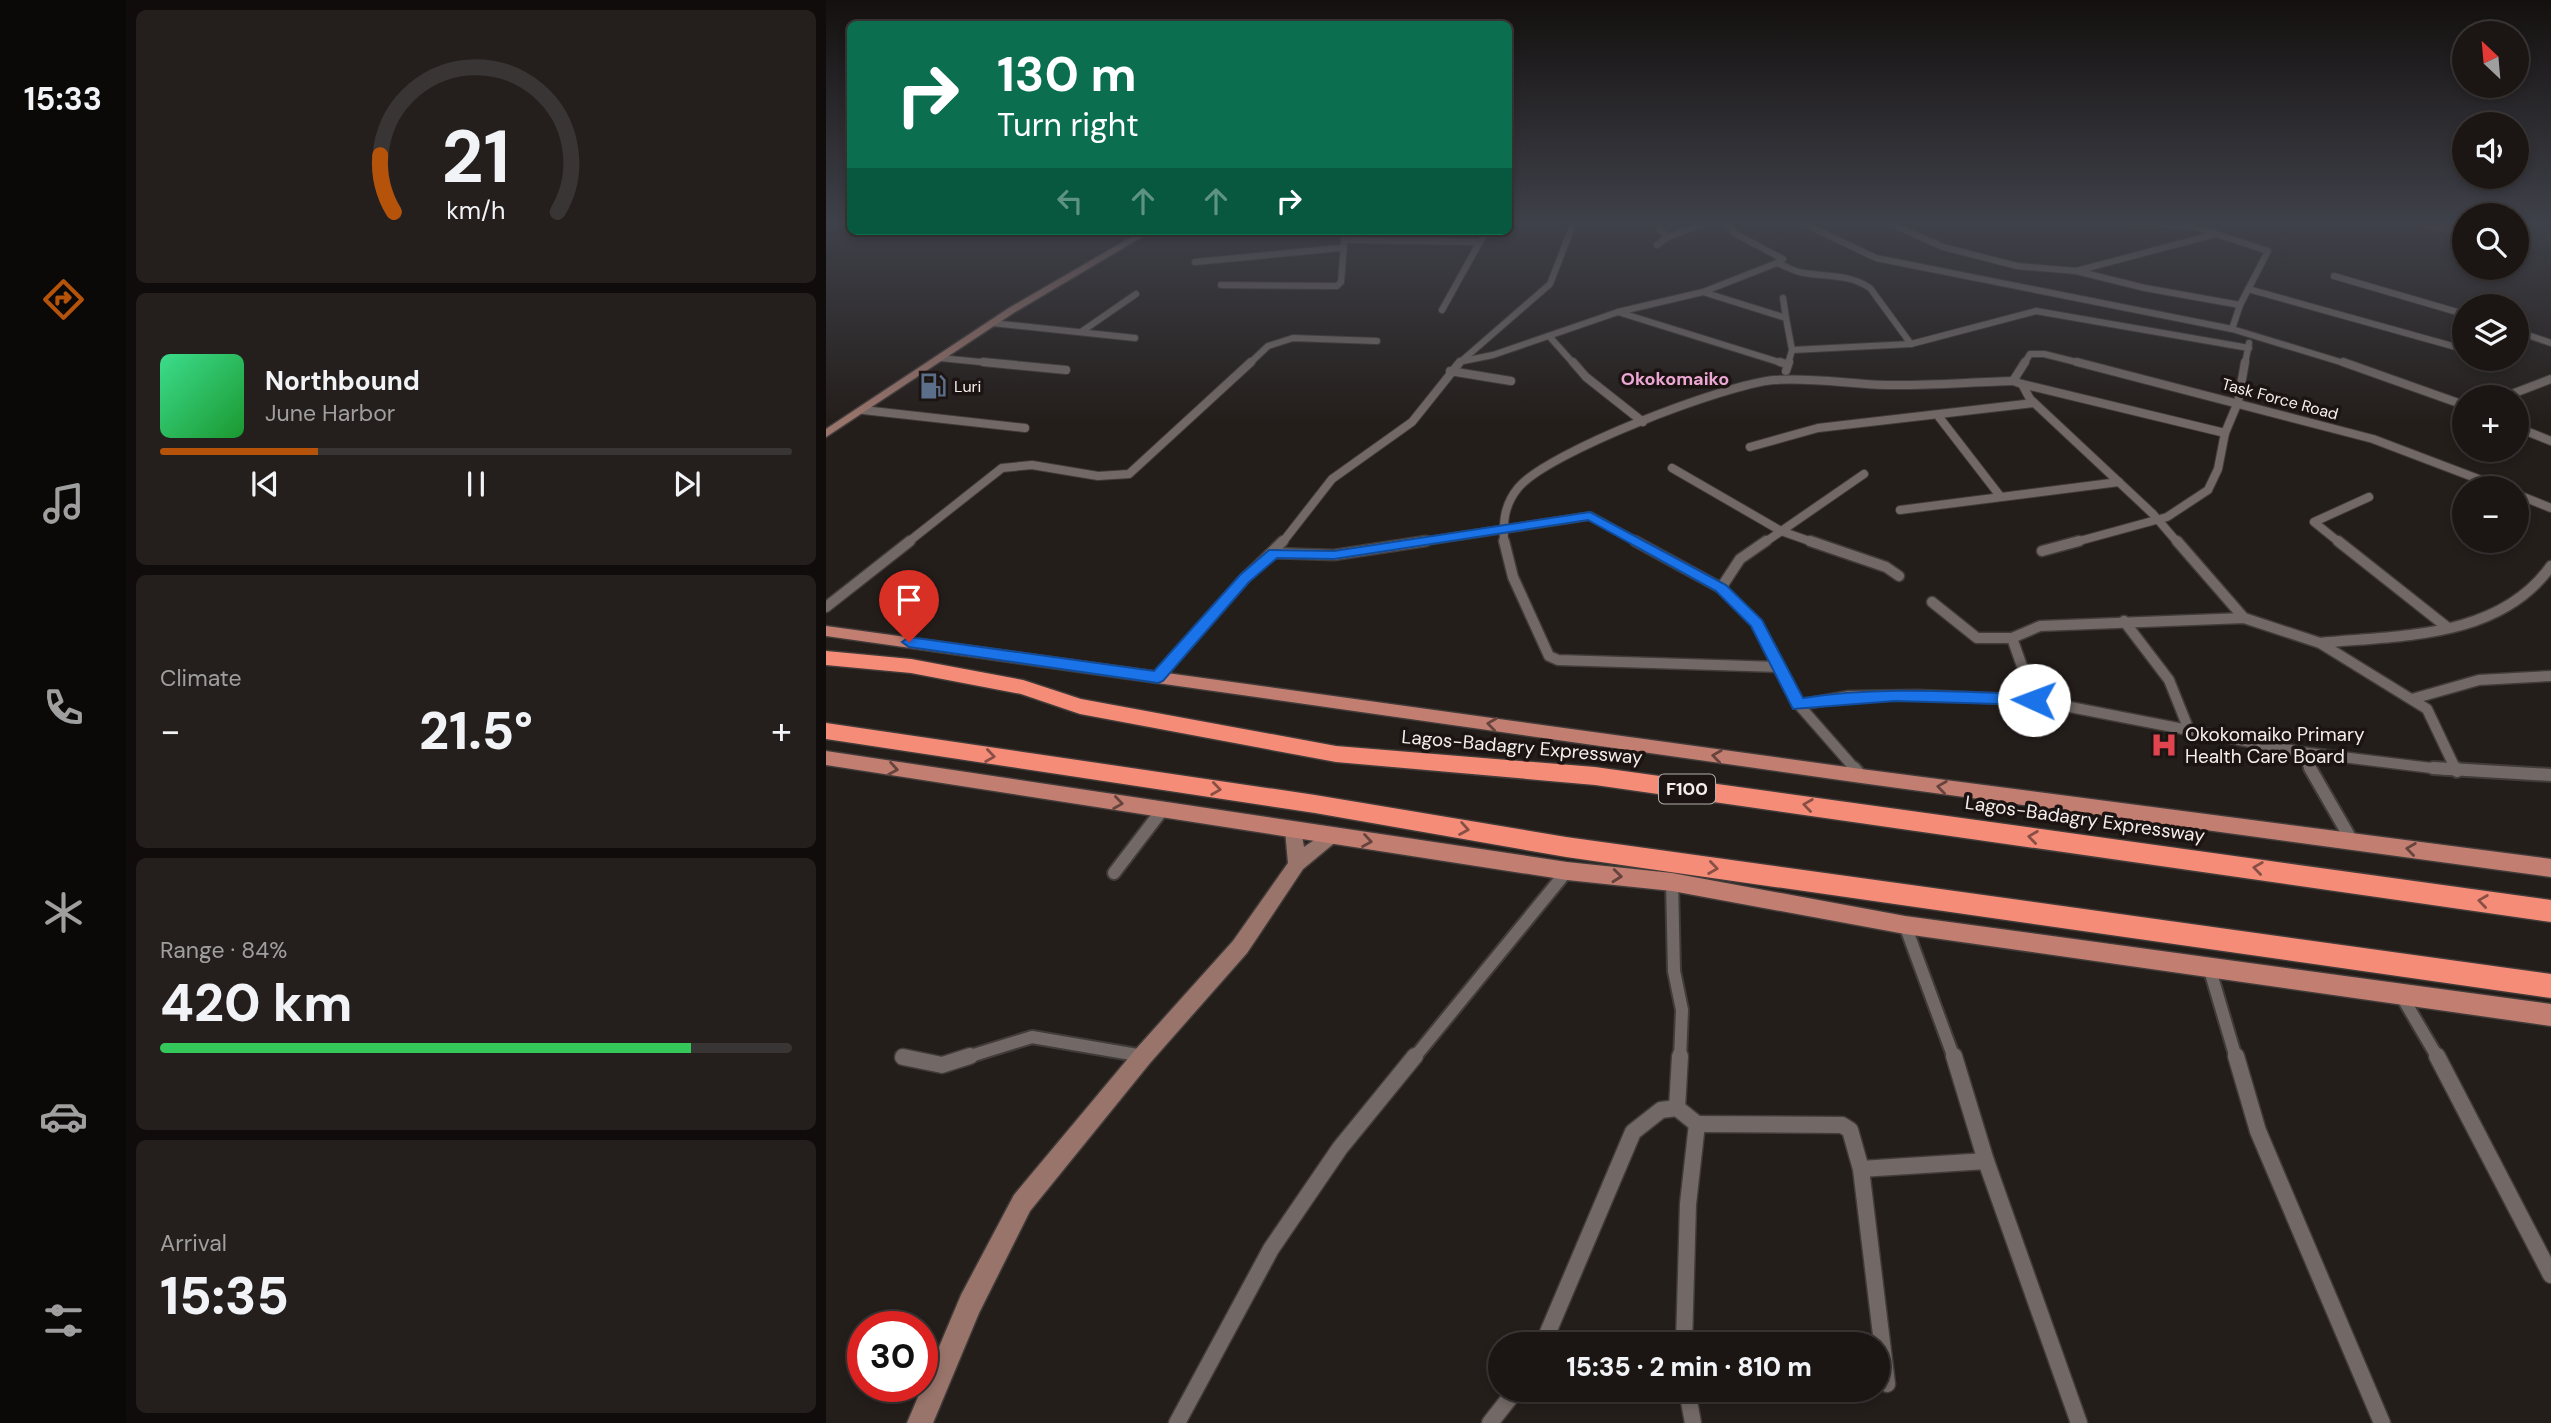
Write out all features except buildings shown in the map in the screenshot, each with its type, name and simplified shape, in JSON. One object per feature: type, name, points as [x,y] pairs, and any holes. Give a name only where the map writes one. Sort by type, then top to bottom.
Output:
[{"type":"highway","name":"Lagos-Badagry Expressway","points":[[826,658],[911,666],[1023,687],[1080,706],[1336,754],[1595,776],[2551,911]]},
{"type":"highway","points":[[826,732],[1315,804],[1566,847],[2551,986]]},
{"type":"main road","name":"Lagos-Badagry Expressway","points":[[826,631],[1861,776],[2551,868]]},
{"type":"main road","points":[[826,758],[1567,871],[1672,882],[1905,925],[2210,970],[2551,1015]]},
{"type":"street","points":[[826,428],[1039,288]]},
{"type":"street","points":[[826,434],[1047,288]]},
{"type":"street","points":[[1442,310],[1454,288]]},
{"type":"street","points":[[1158,677],[1245,579],[1273,553],[1332,480],[1412,422],[1450,371],[1545,288]]},
{"type":"street","points":[[1463,361],[1493,355],[1618,312],[1712,288]]},
{"type":"street","points":[[1870,288],[1911,344]]},
{"type":"street","points":[[2028,288],[2248,333],[2314,352],[2452,401]]},
{"type":"street","points":[[2147,288],[2240,305]]},
{"type":"street","points":[[2379,288],[2452,310]]},
{"type":"street","points":[[2232,329],[2248,289],[2452,346]]},
{"type":"street","points":[[1703,292],[1786,318]]},
{"type":"street","points":[[1081,332],[1136,294]]},
{"type":"street","points":[[1783,298],[1792,350],[1786,365],[1787,380]]},
{"type":"street","points":[[1792,350],[1911,344],[2036,310],[2249,348]]},
{"type":"street","points":[[1618,312],[1786,365]]},
{"type":"street","points":[[992,324],[1135,338]]},
{"type":"street","points":[[2042,551],[2157,520],[2208,489],[2218,468],[2225,433],[2238,402],[2249,348],[2248,333]]},
{"type":"street","points":[[1549,335],[1586,377],[1643,422]]},
{"type":"street","points":[[2529,335],[2551,343]]},
{"type":"street","points":[[826,607],[1002,468],[1020,465],[1109,476],[1129,474],[1268,346],[1288,339],[1377,341]]},
{"type":"street","name":"Task Force Road","points":[[2017,382],[2029,354],[2044,354],[2374,439],[2471,476]]},
{"type":"street","points":[[940,358],[1066,370]]},
{"type":"street","points":[[1450,371],[1511,381]]},
{"type":"street","points":[[2529,387],[2551,379]]},
{"type":"street","points":[[1779,667],[1558,660],[1549,656],[1513,581],[1503,528],[1505,507],[1518,487],[1535,471],[1643,422],[1743,387],[1787,380],[1889,386],[2017,382],[2225,433]]},
{"type":"street","points":[[2017,382],[2034,403],[2157,520],[2244,618]]},
{"type":"street","points":[[1750,447],[1818,428],[2034,403]]},
{"type":"street","points":[[863,410],[1025,428]]},
{"type":"street","points":[[1939,416],[2000,496]]},
{"type":"street","points":[[2529,432],[2551,441]]},
{"type":"street","points":[[1672,468],[1781,531],[1886,567],[1899,576]]},
{"type":"street","points":[[1721,588],[1740,559],[1864,474]]},
{"type":"street","points":[[1900,510],[2119,482]]},
{"type":"street","points":[[2369,497],[2314,522],[2448,628]]},
{"type":"street","points":[[2529,499],[2551,508]]},
{"type":"street","points":[[1273,553],[1334,555],[1590,516],[1721,588],[1757,624],[1799,705],[1861,776]]},
{"type":"street","points":[[2319,643],[2448,628],[2495,615],[2532,591],[2551,566]]},
{"type":"street","points":[[1932,601],[1977,638],[2012,638],[2040,626],[2244,618],[2319,643],[2427,709],[2457,771]]},
{"type":"street","points":[[2124,621],[2169,680],[2189,730]]},
{"type":"street","points":[[2012,638],[2034,700]]},
{"type":"street","points":[[2412,699],[2479,680],[2551,676]]},
{"type":"street","points":[[1799,705],[1849,696],[1904,695],[2034,700],[2301,752],[2457,771],[2551,775]]},
{"type":"street","points":[[2301,752],[2352,841]]},
{"type":"street","points":[[1114,873],[1163,809]]},
{"type":"street","points":[[1294,830],[1297,864]]},
{"type":"street","points":[[919,1423],[970,1304],[1022,1203],[1143,1056],[1240,947],[1297,864],[1332,835]]},
{"type":"street","points":[[1177,1423],[1271,1250],[1340,1148],[1567,871]]},
{"type":"street","points":[[1672,882],[1674,971],[1682,1010],[1677,1108]]},
{"type":"street","points":[[1905,925],[1947,1035],[1986,1161],[2078,1423]]},
{"type":"street","points":[[2210,970],[2258,1131],[2382,1423]]},
{"type":"street","points":[[2400,993],[2458,1093],[2551,1275]]},
{"type":"street","points":[[903,1057],[942,1065],[1032,1037],[1143,1056]]},
{"type":"street","points":[[1548,1332],[1633,1132],[1661,1110],[1677,1108],[1697,1124],[1842,1125],[1850,1130],[1861,1169],[1881,1332]]},
{"type":"street","points":[[1684,1332],[1688,1204],[1697,1124]]},
{"type":"street","points":[[1861,1169],[1986,1161]]},
{"type":"street","points":[[1490,1423],[1507,1402]]},
{"type":"street","points":[[1689,1402],[1693,1423]]},
{"type":"place","name":"Luri","points":[[933,386]]},
{"type":"place","name":"Okokomaiko Primary Health Care Board","points":[[2164,745]]},
{"type":"district","name":"Okokomaiko","points":[[1675,379]]},
{"type":"route","points":[[909,642],[1158,677],[1245,579],[1273,553],[1334,555],[1575,516],[1590,516],[1721,588],[1757,624],[1799,705],[1849,696],[1895,695],[2034,700]]}]
